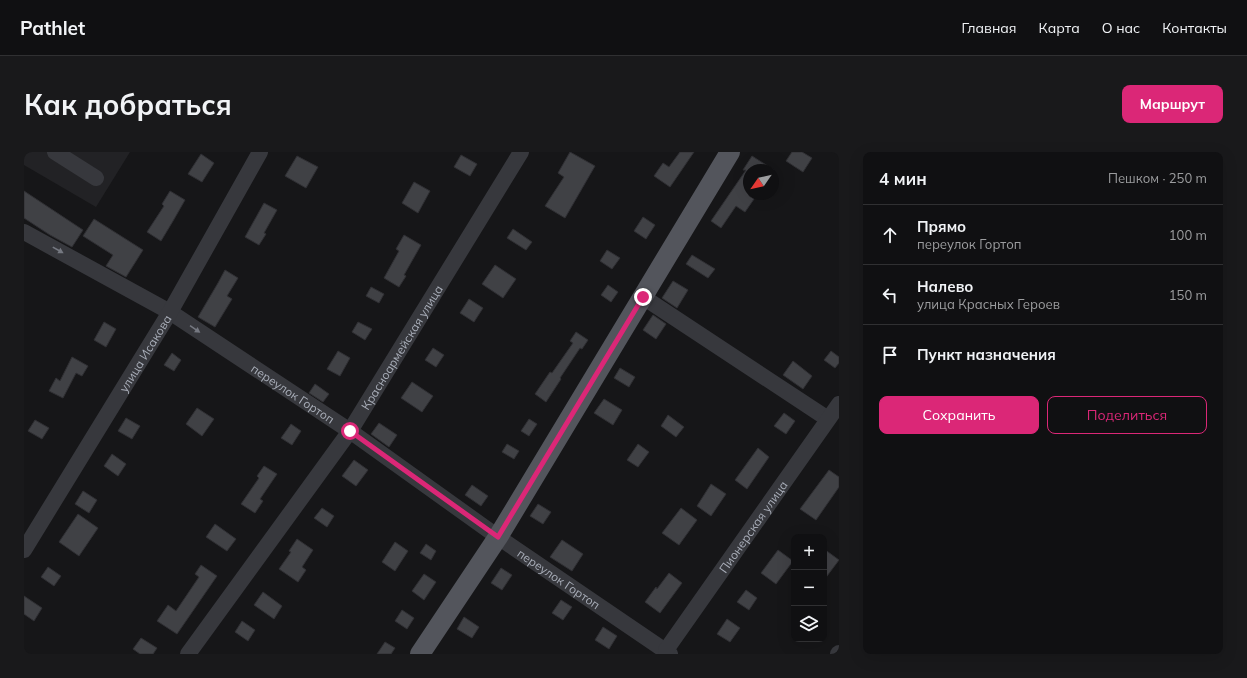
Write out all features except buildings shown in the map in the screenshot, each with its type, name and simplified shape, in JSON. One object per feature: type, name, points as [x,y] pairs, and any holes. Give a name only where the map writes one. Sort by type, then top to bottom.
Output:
[{"type":"main road","points":[[420,654],[498,537],[730,152]]},
{"type":"street","points":[[55,152],[96,178]]},
{"type":"street","name":"улица Исакова","points":[[24,550],[170,312],[260,152]]},
{"type":"street","name":"Красноармейская улица","points":[[188,654],[350,431],[521,152]]},
{"type":"street","name":"переулок Гортоп","points":[[24,232],[170,312],[350,431],[498,537],[668,652]]},
{"type":"street","points":[[643,297],[828,419]]},
{"type":"street","name":"Пионерская улица","points":[[668,652],[839,404]]},
{"type":"shaded area","points":[[24,152],[130,152],[96,207],[24,165]]},
{"type":"route","points":[[350,431],[498,537],[643,297]]}]
